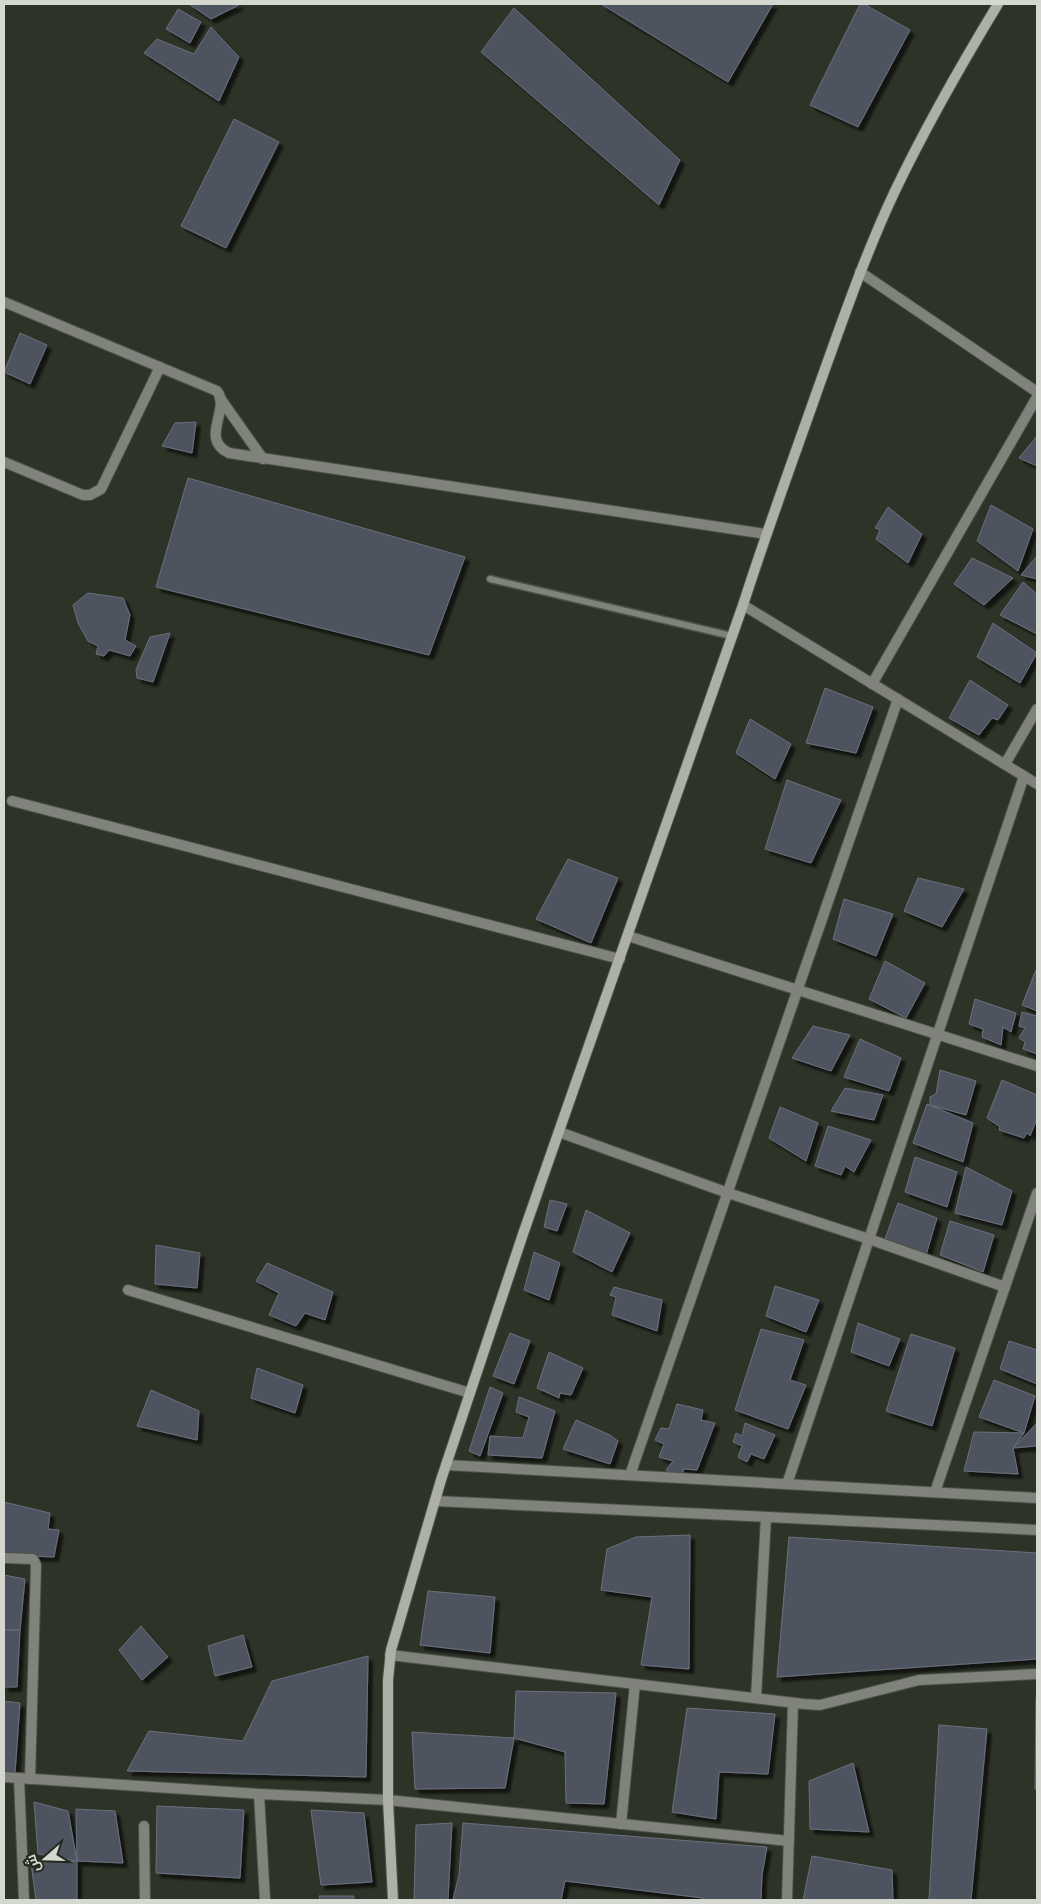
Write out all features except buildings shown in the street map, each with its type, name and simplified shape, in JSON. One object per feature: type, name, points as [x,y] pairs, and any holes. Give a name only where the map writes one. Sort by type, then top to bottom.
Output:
[{"type":"main road","points":[[393,1900],[388,1800],[388,1680],[390,1655],[434,1501],[559,1132],[766,534],[860,272],[911,160],[997,4]]},
{"type":"street","points":[[860,272],[1037,392]]},
{"type":"street","points":[[4,302],[214,390],[263,459]]},
{"type":"street","points":[[4,462],[83,495],[90,495],[100,488],[160,367]]},
{"type":"street","points":[[872,684],[1037,396]]},
{"type":"street","points":[[220,398],[216,435],[218,446],[229,454],[766,534]]},
{"type":"street","points":[[743,605],[1037,784]]},
{"type":"street","points":[[630,1476],[898,699]]},
{"type":"street","points":[[1005,764],[1037,709]]},
{"type":"street","points":[[787,1484],[1024,776]]},
{"type":"street","points":[[12,801],[620,958]]},
{"type":"street","points":[[628,936],[1037,1066]]},
{"type":"street","points":[[559,1132],[728,1193],[869,1239],[1005,1287]]},
{"type":"street","points":[[935,1492],[1037,1193]]},
{"type":"street","points":[[128,1290],[470,1393]]},
{"type":"street","points":[[446,1465],[1037,1498]]},
{"type":"street","points":[[434,1501],[1037,1530]]},
{"type":"street","points":[[756,1698],[766,1517]]},
{"type":"street","points":[[4,1558],[33,1560],[36,1565],[24,1779],[24,1900]]},
{"type":"street","points":[[390,1655],[820,1705],[919,1680],[1037,1674]]},
{"type":"street","points":[[621,1824],[635,1684]]},
{"type":"street","points":[[787,1900],[793,1703]]},
{"type":"street","points":[[4,1777],[260,1794],[388,1800],[789,1841]]},
{"type":"street","points":[[260,1794],[265,1900]]},
{"type":"street","points":[[144,1826],[145,1900]]},
{"type":"lane","points":[[490,579],[732,636]]}]
